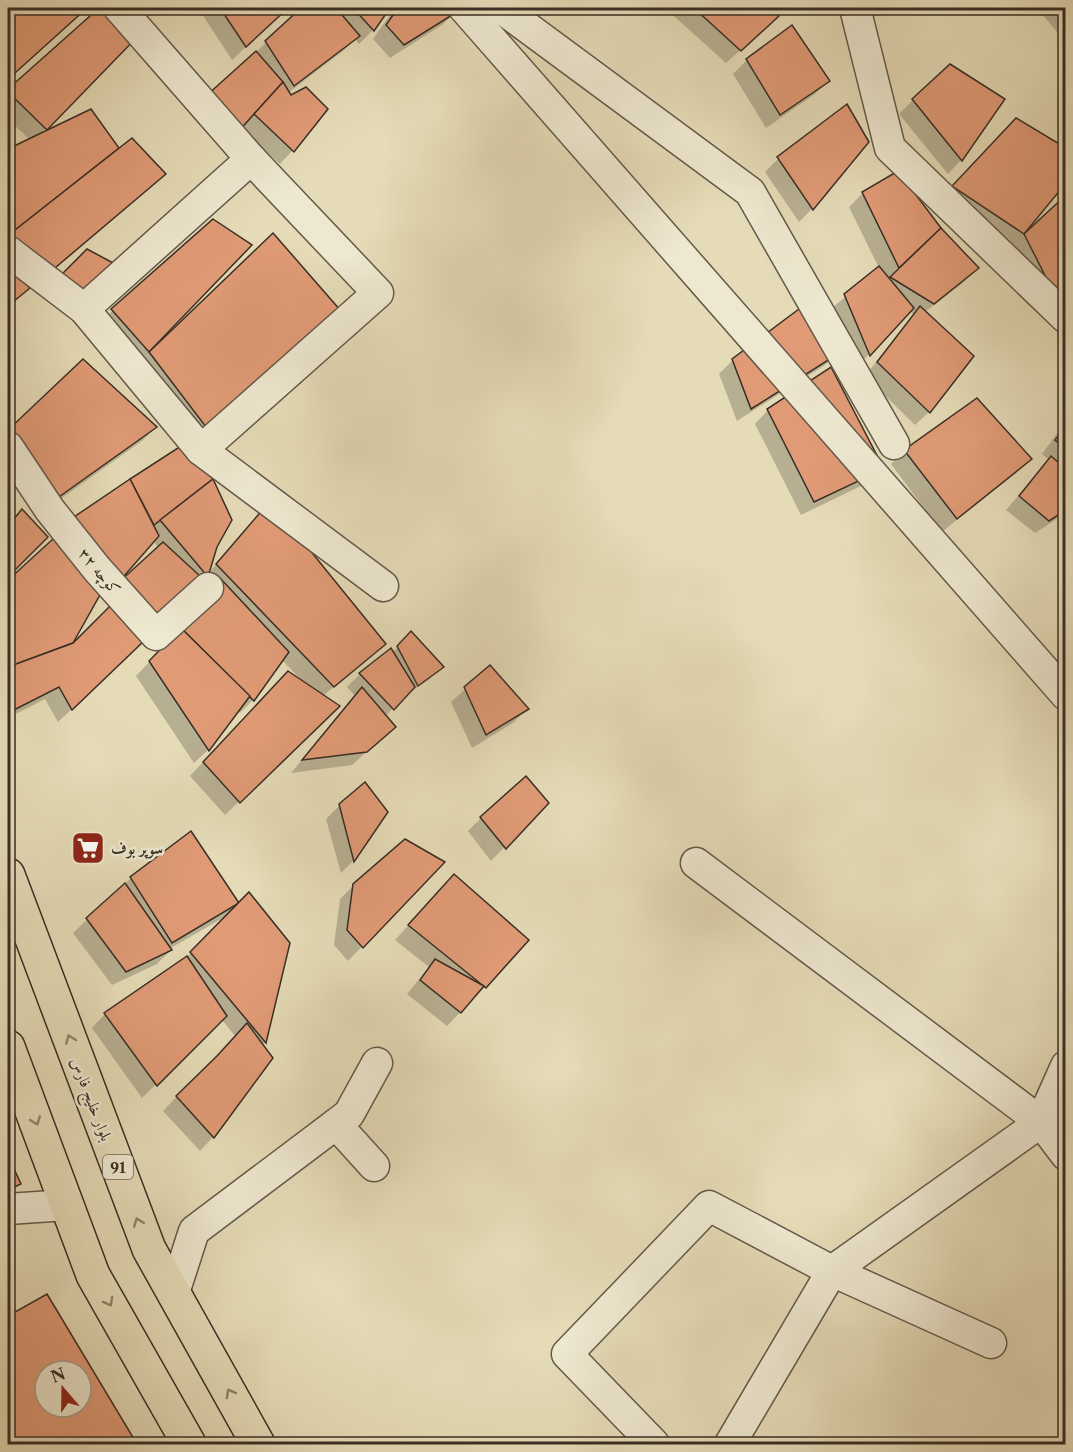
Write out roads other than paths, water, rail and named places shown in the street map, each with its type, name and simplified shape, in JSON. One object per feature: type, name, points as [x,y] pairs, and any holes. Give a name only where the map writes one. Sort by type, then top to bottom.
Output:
[{"type":"highway","name":"بلوار خلیج فارس","points":[[8,875],[149,1249],[258,1444]]},
{"type":"highway","points":[[8,1047],[93,1275],[189,1444]]},
{"type":"street","points":[[119,8],[251,159],[378,293],[201,450]]},
{"type":"street","points":[[464,8],[1065,694]]},
{"type":"street","points":[[501,8],[750,192],[894,444]]},
{"type":"street","points":[[855,8],[890,148],[1065,318]]},
{"type":"street","points":[[84,309],[251,159]]},
{"type":"street","points":[[8,251],[84,309],[201,450],[383,586]]},
{"type":"street","name":"کوچه ۳۲","points":[[8,447],[64,527],[97,569],[156,635],[208,588]]},
{"type":"street","points":[[696,863],[1041,1122],[1065,1155]]},
{"type":"street","points":[[174,1293],[194,1231],[349,1114],[377,1063]]},
{"type":"street","points":[[730,1444],[832,1271],[1041,1122],[1065,1066]]},
{"type":"street","points":[[336,1124],[374,1166]]},
{"type":"street","points":[[8,1209],[67,1205]]},
{"type":"street","points":[[654,1444],[567,1354],[709,1206],[832,1271],[991,1343]]},
{"type":"place","name":"سوپر بوف","points":[[88,848]]}]
